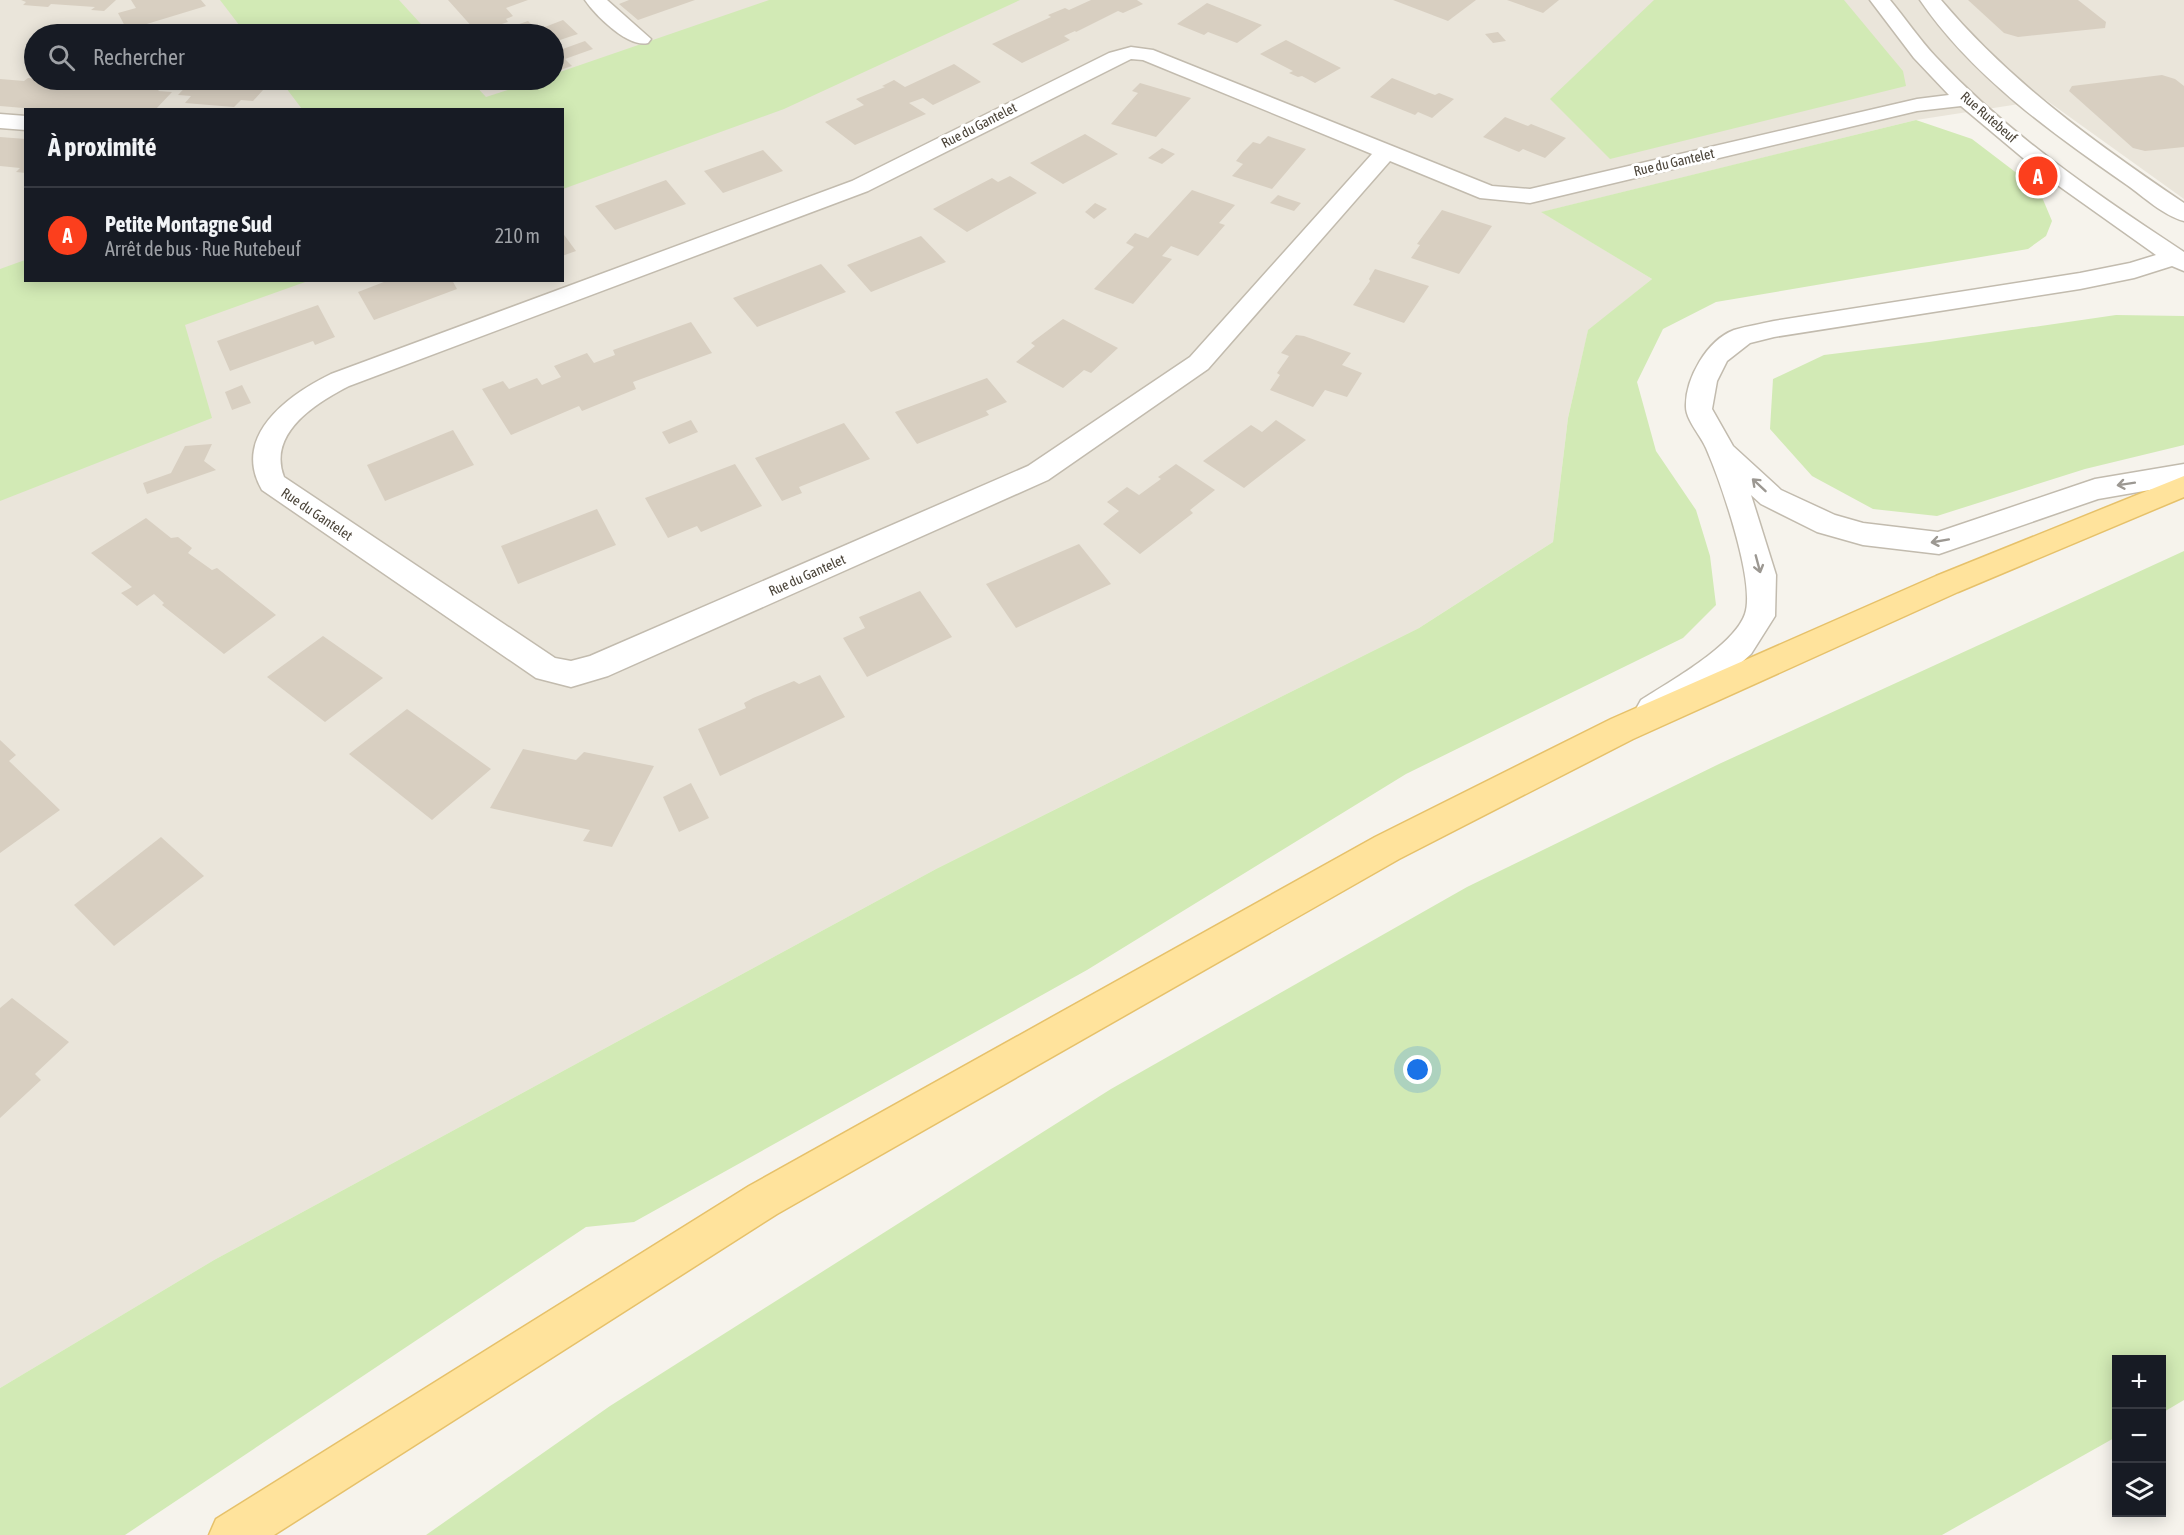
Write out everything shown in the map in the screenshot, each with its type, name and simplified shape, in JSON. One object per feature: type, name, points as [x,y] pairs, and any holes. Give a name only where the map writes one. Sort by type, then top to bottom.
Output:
[{"type":"main road","points":[[232,1535],[763,1200],[1377,853],[1622,729],[1947,584],[2184,486]]},
{"type":"street","points":[[595,0],[631,34],[641,39]]},
{"type":"street","name":"Rue Rutebeuf","points":[[1880,0],[1928,61],[1999,129],[2112,214],[2179,260]]},
{"type":"street","points":[[1930,0],[1952,28],[1981,57],[2042,112],[2084,146],[2184,214]]},
{"type":"street","name":"Rue du Gantelet","points":[[1386,150],[1199,363],[1038,473],[597,668],[571,674],[547,669],[272,483],[266,460],[274,433],[298,403],[314,392],[860,186],[1116,57],[1131,52],[1146,54],[1386,150],[1488,193],[1530,196],[1917,105],[1967,99]]},
{"type":"street","points":[[0,121],[24,123]]},
{"type":"street","points":[[1622,729],[1714,668],[1740,645],[1760,616],[1761,575],[1745,517],[1720,448],[1699,409],[1704,381],[1717,356],[1741,337],[1774,329],[2080,281],[2179,260]]},
{"type":"street","points":[[1720,448],[1771,496],[1827,524],[1863,534],[1939,543],[2095,489],[2184,474]]},
{"type":"shaded area","points":[[0,0],[2184,0],[2184,199],[2046,100],[1916,120],[1542,212],[1652,279],[1588,331],[1568,418],[1553,542],[1419,628],[936,869],[214,1260],[0,1388]]},
{"type":"green space","points":[[220,0],[399,0],[421,24],[238,24]]},
{"type":"green space","points":[[769,0],[1020,0],[784,109],[564,189],[564,108],[301,108],[288,90],[479,90],[486,97],[507,90],[564,90],[564,71]]},
{"type":"green space","points":[[1654,0],[1844,0],[1903,71],[1906,86],[1610,159],[1550,99]]},
{"type":"green space","points":[[1916,120],[1972,139],[2039,190],[2052,221],[2046,236],[2028,249],[1716,302],[1663,329],[1637,382],[1656,451],[1696,510],[1710,556],[1716,605],[1683,638],[1406,774],[1087,970],[634,1222],[586,1227],[125,1535],[0,1535],[0,1388],[214,1260],[936,869],[1419,628],[1553,542],[1568,418],[1588,330],[1652,279],[1541,212]]},
{"type":"green space","points":[[24,260],[24,282],[305,282],[185,325],[212,418],[0,501],[0,269]]},
{"type":"green space","points":[[2116,315],[2184,316],[2184,445],[2085,469],[1937,516],[1873,509],[1812,476],[1770,429],[1773,379],[1824,355]]},
{"type":"green space","points":[[2184,551],[2184,1400],[2166,1411],[2166,1355],[2112,1355],[2112,1439],[1942,1535],[426,1535],[610,1406],[1111,1089],[1467,887],[1719,764]]},
{"type":"building","points":[[21,0],[116,0],[104,11],[91,10],[95,7],[23,5],[26,2]]},
{"type":"building","points":[[131,0],[201,0],[206,6],[147,24],[124,24],[118,13],[136,8]]},
{"type":"building","points":[[448,0],[528,0],[506,8],[513,16],[506,19],[508,22],[470,24]]},
{"type":"building","points":[[629,0],[695,0],[638,20],[619,4]]},
{"type":"building","points":[[1091,0],[1137,0],[1143,4],[1123,13],[1118,11],[1064,36],[1070,40],[1022,63],[992,44],[1051,17],[1048,15],[1065,8],[1069,10]]},
{"type":"building","points":[[1393,0],[1476,0],[1448,21]]},
{"type":"building","points":[[1507,0],[1559,0],[1543,13]]},
{"type":"building","points":[[1968,0],[2078,0],[2106,22],[2105,28],[2018,37],[2004,33]]},
{"type":"building","points":[[1207,3],[1262,25],[1237,43],[1208,32],[1204,35],[1177,24]]},
{"type":"building","points":[[563,20],[578,34],[564,39],[564,24],[553,24]]},
{"type":"building","points":[[1498,32],[1506,41],[1493,43],[1485,34]]},
{"type":"building","points":[[1286,40],[1341,68],[1315,83],[1302,76],[1298,77],[1289,73],[1293,71],[1260,54]]},
{"type":"building","points":[[585,41],[593,49],[565,59],[572,66],[564,69],[564,48]]},
{"type":"building","points":[[954,64],[981,82],[933,105],[923,98],[909,103],[926,114],[855,145],[825,122],[864,105],[856,99],[885,87],[882,86],[894,80],[905,87]]},
{"type":"building","points":[[2162,75],[2175,79],[2184,86],[2184,147],[2145,151],[2133,148],[2069,91],[2072,86]]},
{"type":"building","points":[[1392,78],[1435,95],[1439,93],[1454,99],[1432,118],[1418,112],[1415,115],[1370,97]]},
{"type":"building","points":[[0,79],[24,81],[24,90],[159,90],[172,92],[157,108],[24,108],[0,106]]},
{"type":"building","points":[[1140,83],[1191,98],[1156,137],[1111,124],[1138,93],[1132,91]]},
{"type":"building","points":[[183,90],[263,90],[253,101],[241,100],[234,107],[185,103],[191,96],[178,95]]},
{"type":"building","points":[[1505,117],[1528,126],[1531,124],[1566,138],[1545,158],[1523,149],[1519,152],[1483,137]]},
{"type":"building","points":[[1085,134],[1118,154],[1063,184],[1030,163]]},
{"type":"building","points":[[1268,136],[1306,149],[1272,189],[1232,176],[1243,164],[1236,161],[1243,152],[1253,142],[1260,144]]},
{"type":"building","points":[[0,137],[24,139],[24,173],[16,172],[20,168],[0,166]]},
{"type":"building","points":[[1162,148],[1175,154],[1162,164],[1148,158]]},
{"type":"building","points":[[763,150],[783,171],[723,193],[704,171]]},
{"type":"building","points":[[1010,176],[1037,193],[967,232],[933,209],[992,178],[998,182]]},
{"type":"building","points":[[666,180],[686,204],[615,230],[595,206]]},
{"type":"building","points":[[1192,190],[1235,205],[1219,223],[1225,225],[1198,256],[1171,246],[1162,256],[1172,259],[1133,304],[1094,289],[1134,247],[1126,243],[1135,233],[1148,238]]},
{"type":"building","points":[[1278,195],[1301,203],[1294,211],[1270,203]]},
{"type":"building","points":[[1095,203],[1107,209],[1094,219],[1085,212]]},
{"type":"building","points":[[1442,210],[1492,226],[1459,274],[1411,258],[1420,245],[1417,244]]},
{"type":"building","points":[[564,235],[576,251],[564,255]]},
{"type":"building","points":[[921,236],[946,262],[871,292],[847,265]]},
{"type":"building","points":[[821,264],[846,292],[757,327],[733,298]]},
{"type":"building","points":[[1375,269],[1429,286],[1404,323],[1353,305],[1370,281]]},
{"type":"building","points":[[384,282],[453,282],[457,289],[374,320],[358,292]]},
{"type":"building","points":[[318,305],[335,337],[315,345],[313,341],[230,371],[217,341]]},
{"type":"building","points":[[1063,319],[1118,348],[1091,373],[1084,370],[1063,388],[1016,362],[1035,346],[1031,343]]},
{"type":"building","points":[[691,322],[712,353],[633,382],[636,389],[582,411],[579,406],[511,435],[482,389],[503,381],[509,389],[537,378],[542,385],[561,377],[554,366],[587,353],[594,363],[615,355],[613,350]]},
{"type":"building","points":[[1296,335],[1351,353],[1342,365],[1362,373],[1347,397],[1325,390],[1313,407],[1270,390],[1280,375],[1277,373],[1289,356],[1281,353]]},
{"type":"building","points":[[987,378],[1007,402],[986,411],[989,415],[917,444],[895,412]]},
{"type":"building","points":[[242,385],[251,403],[232,410],[225,392]]},
{"type":"building","points":[[691,420],[698,432],[669,444],[662,432]]},
{"type":"building","points":[[1276,420],[1306,440],[1244,488],[1203,461],[1251,425],[1262,432]]},
{"type":"building","points":[[844,423],[870,459],[799,487],[802,493],[782,501],[755,458]]},
{"type":"building","points":[[453,430],[474,465],[385,501],[367,465]]},
{"type":"building","points":[[212,444],[204,461],[216,470],[147,494],[143,483],[171,473],[185,446]]},
{"type":"building","points":[[735,464],[762,506],[701,532],[697,526],[668,538],[645,498]]},
{"type":"building","points":[[1176,464],[1215,490],[1190,510],[1193,513],[1140,554],[1103,524],[1119,511],[1107,502],[1127,487],[1139,495],[1161,479],[1158,477]]},
{"type":"building","points":[[597,509],[616,545],[518,584],[501,546]]},
{"type":"building","points":[[146,518],[171,538],[178,537],[192,548],[188,553],[212,570],[217,568],[276,615],[224,654],[162,605],[164,603],[154,594],[137,606],[121,593],[132,587],[91,553]]},
{"type":"building","points":[[1079,544],[1111,584],[1016,628],[986,584]]},
{"type":"building","points":[[920,591],[952,637],[867,677],[843,638],[865,628],[859,617]]},
{"type":"building","points":[[323,636],[383,678],[325,722],[267,677]]},
{"type":"building","points":[[820,675],[845,717],[720,776],[698,729],[746,708],[744,703],[753,698],[794,681],[799,684]]},
{"type":"building","points":[[407,709],[491,769],[432,820],[349,754]]},
{"type":"building","points":[[0,740],[16,755],[9,761],[60,810],[0,853]]},
{"type":"building","points":[[523,749],[576,760],[584,752],[654,766],[612,847],[583,841],[590,830],[490,808]]},
{"type":"building","points":[[691,783],[709,818],[679,832],[663,797]]},
{"type":"building","points":[[161,837],[204,876],[114,946],[74,905]]},
{"type":"building","points":[[12,998],[69,1042],[35,1074],[41,1080],[0,1118],[0,1008]]},
{"type":"place","name":"Petite Montagne Sud","points":[[2038,176]]}]
